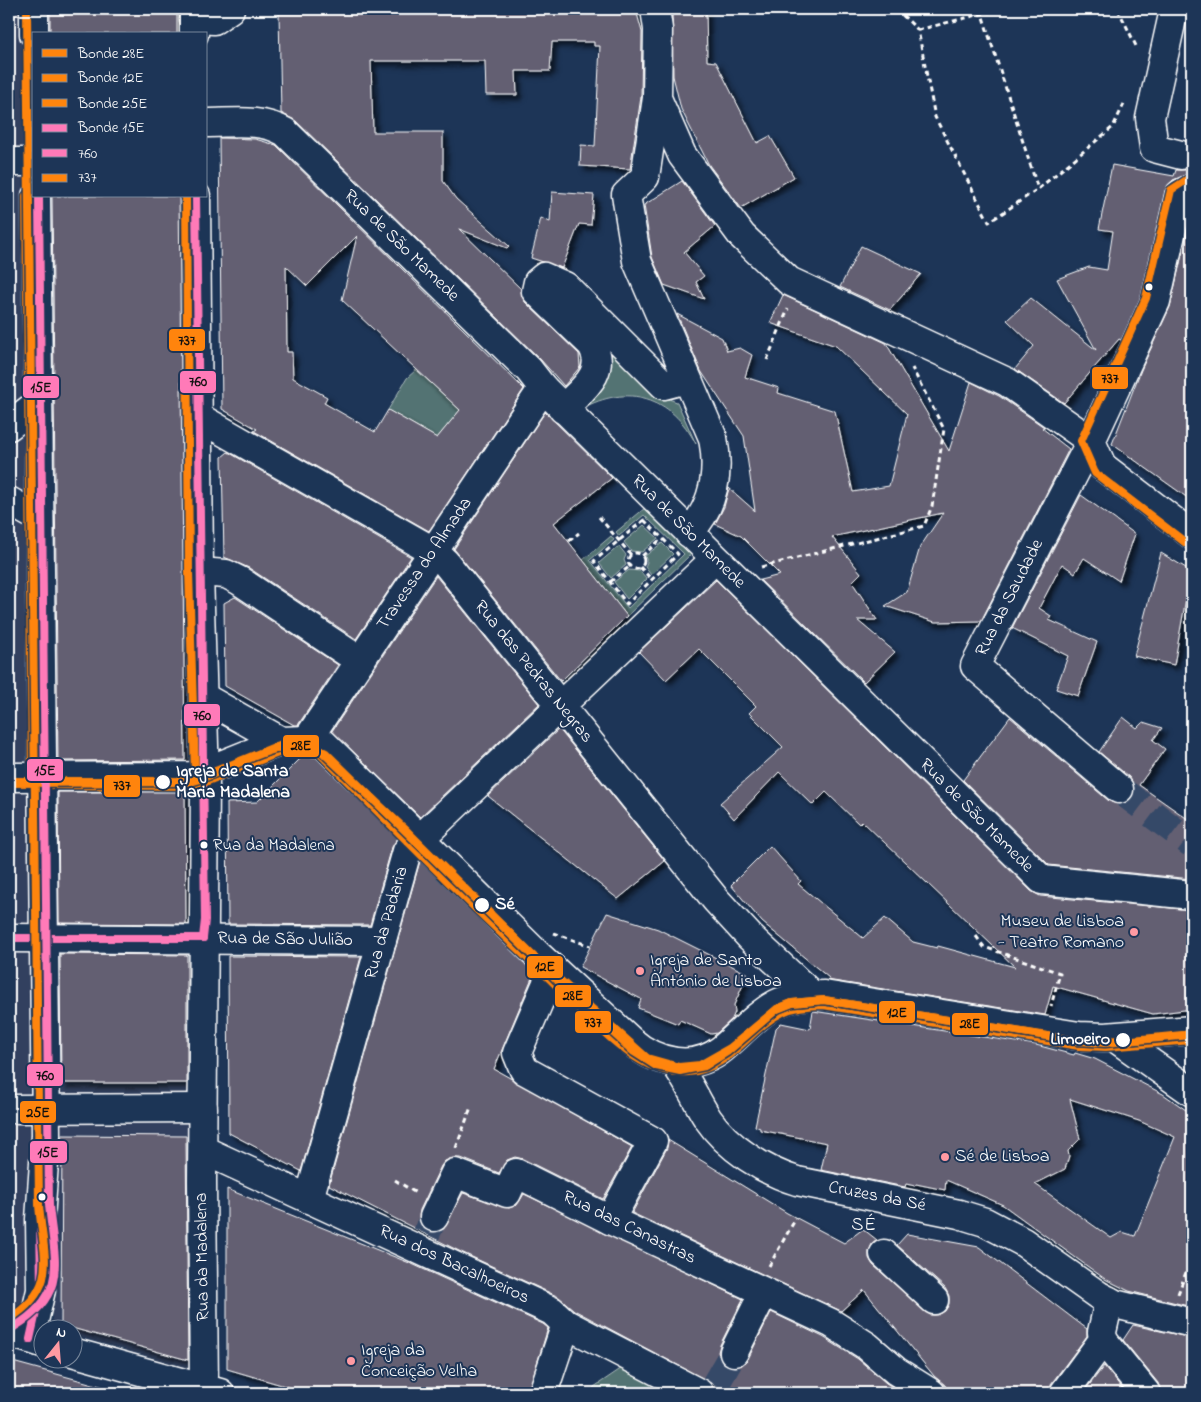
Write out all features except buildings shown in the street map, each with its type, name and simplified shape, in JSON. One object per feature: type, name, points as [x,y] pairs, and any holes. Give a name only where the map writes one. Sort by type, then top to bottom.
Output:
[{"type":"street","points":[[34,9],[34,32]]},
{"type":"street","points":[[194,21],[214,20],[230,9]]},
{"type":"street","points":[[655,9],[658,29],[657,98],[645,177],[626,195],[635,254],[713,438],[716,468],[712,497],[699,522],[676,535]]},
{"type":"street","points":[[1180,17],[1150,118],[1154,148],[1186,156]]},
{"type":"street","points":[[657,98],[682,155],[742,236],[789,281],[1007,382],[1091,441],[1102,466],[1192,535]]},
{"type":"street","name":"Rua de São Mamede","points":[[208,123],[258,122],[285,132],[522,364],[676,535],[715,559],[1042,880],[1192,895]]},
{"type":"street","points":[[9,162],[32,162]]},
{"type":"street","points":[[1091,441],[1156,301],[1180,194],[1192,188]]},
{"type":"street","points":[[27,1338],[41,1290],[40,1219],[45,1109],[36,198]]},
{"type":"street","name":"Rua da Madalena","points":[[196,198],[199,572],[205,773],[203,1150],[212,1391]]},
{"type":"street","points":[[563,408],[593,378],[598,368],[597,355],[592,345],[536,291],[538,282],[544,277],[565,286],[664,385],[687,380]]},
{"type":"street","name":"Travessa do Almada","points":[[294,741],[360,661],[542,388]]},
{"type":"street","points":[[9,426],[38,403]]},
{"type":"street","name":"Rua das Pedras Negras","points":[[198,417],[433,551],[445,562],[716,900],[750,937],[812,995]]},
{"type":"street","name":"Rua da Saudade","points":[[1091,441],[975,666],[1119,790]]},
{"type":"street","points":[[9,501],[40,518]]},
{"type":"street","name":"Rua da Padaria","points":[[309,1199],[407,851],[715,559]]},
{"type":"street","points":[[199,572],[221,573],[240,581],[360,661]]},
{"type":"street","points":[[203,697],[294,741],[323,743],[553,969],[643,1052],[658,1059],[690,1062],[706,1058],[721,1050],[775,1005],[790,998],[812,995],[1079,1036],[1114,1037],[1192,1030]]},
{"type":"street","points":[[9,777],[194,776],[294,741]]},
{"type":"street","name":"Rua de São Julião","points":[[9,938],[203,938],[228,941],[382,941]]},
{"type":"street","points":[[553,969],[517,1053],[524,1070],[653,1141],[610,1220]]},
{"type":"street","points":[[1114,1037],[1192,1092]]},
{"type":"street","name":"Cruzes da Sé","points":[[674,1062],[714,1126],[735,1148],[776,1173],[797,1181],[980,1220],[1023,1242],[1109,1301],[1132,1310],[1192,1324]]},
{"type":"street","points":[[9,1109],[203,1108]]},
{"type":"street","name":"Rua dos Bacalhoeiros","points":[[203,1150],[309,1199],[427,1233],[552,1310],[566,1324],[709,1391]]},
{"type":"street","points":[[427,1233],[455,1162]]},
{"type":"street","name":"Rua das Canastras","points":[[455,1162],[507,1193],[516,1173],[610,1220],[831,1323],[868,1346],[896,1371],[931,1393]]},
{"type":"street","points":[[884,1254],[934,1300]]},
{"type":"street","points":[[734,1352],[764,1292]]},
{"type":"street","points":[[1109,1301],[1102,1332],[1103,1340],[1146,1393]]},
{"type":"street","points":[[543,1393],[566,1324]]},
{"type":"street","points":[[1064,1393],[1103,1340]]},
{"type":"street","points":[[82,1355],[212,1391]]},
{"type":"path","points":[[896,9],[918,30],[935,117],[989,222],[1038,189],[1112,128],[1125,102]]},
{"type":"path","points":[[982,9],[1038,189]]},
{"type":"path","points":[[918,30],[1001,9]]},
{"type":"path","points":[[1118,9],[1137,45],[1137,53]]},
{"type":"path","points":[[767,360],[792,301]]},
{"type":"path","points":[[758,568],[924,526],[932,506],[944,429],[891,327]]},
{"type":"path","points":[[599,517],[630,554]]},
{"type":"path","points":[[644,520],[676,535],[678,554],[627,604],[594,561],[644,520]]},
{"type":"path","points":[[569,541],[579,533]]},
{"type":"path","points":[[642,556],[676,535]]},
{"type":"path","points":[[630,554],[636,553],[642,556]]},
{"type":"path","points":[[630,554],[628,560],[630,566]]},
{"type":"path","points":[[640,567],[643,562],[642,556]]},
{"type":"path","points":[[610,582],[630,566]]},
{"type":"path","points":[[630,566],[640,567]]},
{"type":"path","points":[[640,567],[652,580]]},
{"type":"path","points":[[555,932],[590,946]]},
{"type":"path","points":[[976,936],[984,947],[1060,973],[1044,1031]]},
{"type":"path","points":[[455,1162],[471,1107]]},
{"type":"path","points":[[764,1292],[767,1270],[796,1218]]},
{"type":"path","points":[[1175,1302],[1192,1256]]},
{"type":"shaded area","points":[[9,9],[183,9],[183,32],[32,32],[32,198],[184,198],[194,1369],[82,1338],[82,1320],[52,1320],[52,1306],[9,1307]]},
{"type":"green space","points":[[600,339],[660,396],[677,402],[696,444],[686,428],[674,415],[661,405],[647,399],[631,396],[615,397],[598,401],[581,409],[601,389],[605,381]]},
{"type":"green space","points":[[416,370],[460,410],[437,438],[388,410],[407,378]]},
{"type":"green space","points":[[645,508],[691,554],[627,616],[583,560],[611,536],[614,540],[590,560],[628,608],[684,554],[644,515],[619,536],[616,532]]},
{"type":"green space","points":[[644,525],[658,538],[642,552],[631,551],[624,542]]},
{"type":"green space","points":[[662,543],[673,554],[651,575],[645,567],[647,562],[645,556]]},
{"type":"green space","points":[[619,546],[626,555],[624,560],[626,565],[611,578],[599,563]]},
{"type":"green space","points":[[629,570],[640,571],[647,579],[627,599],[614,582]]},
{"type":"green space","points":[[625,1366],[664,1392],[591,1393],[594,1387]]},
{"type":"tunnel","points":[[1119,789],[1192,844]]},
{"type":"tunnel","points":[[426,1234],[434,1217]]},
{"type":"tunnel","points":[[715,1385],[734,1352]]},
{"type":"tram line","name":"25E","points":[[9,1319],[25,1307],[36,1295],[45,1269],[39,1205],[27,9]]},
{"type":"tram line","name":"15E","points":[[14,1327],[32,1314],[44,1301],[51,1288],[55,1259],[49,1205],[39,198]]},
{"type":"tram line","points":[[35,732],[40,752],[50,768],[65,778],[85,783]]},
{"type":"tram line","name":"12E","points":[[9,781],[191,781],[282,744],[305,744],[315,748],[326,753],[532,955],[647,1058],[679,1067],[700,1065],[730,1048],[777,1009],[792,1003],[824,1000],[1078,1041],[1133,1040],[1192,1034]]},
{"type":"tram line","name":"28E","points":[[9,783],[190,782],[268,751],[300,745],[317,747],[408,832],[568,991],[634,1052],[656,1066],[680,1071],[705,1066],[727,1052],[777,1009],[792,1003],[824,1000],[1078,1041],[1105,1043],[1192,1035]]},
{"type":"transit line","name":"737","points":[[1186,543],[1095,473],[1081,441],[1146,298],[1171,190],[1188,179]]},
{"type":"transit line","name":"737","points":[[26,196],[32,777],[37,785],[195,786],[283,751],[306,750],[318,752],[462,896],[602,1030],[635,1057],[654,1067],[668,1071],[689,1072],[716,1064],[771,1019],[792,1008],[813,1005],[823,1005],[1079,1046],[1106,1047],[1192,1040]]},
{"type":"transit line","name":"760","points":[[30,1339],[41,1290],[40,1219],[46,1135],[36,198]]},
{"type":"transit line","name":"737","points":[[186,198],[189,572],[195,773]]},
{"type":"transit line","name":"760","points":[[196,198],[205,920],[203,938]]},
{"type":"transit line","name":"760","points":[[9,938],[203,938]]},
{"type":"place","name":"Igreja de Santa Maria Madalena","points":[[163,782]]},
{"type":"place","name":"Rua da Madalena","points":[[204,845]]},
{"type":"place","name":"Sé","points":[[482,905]]},
{"type":"place","name":"Museu de Lisboa - Teatro Romano","points":[[1134,932]]},
{"type":"place","name":"Igreja de Santo António de Lisboa","points":[[640,971]]},
{"type":"place","name":"Limoeiro","points":[[1123,1040]]},
{"type":"place","name":"Sé de Lisboa","points":[[945,1157]]},
{"type":"place","name":"Igreja da Conceição Velha","points":[[351,1361]]},
{"type":"district","name":"SÉ","points":[[864,1225]]}]
